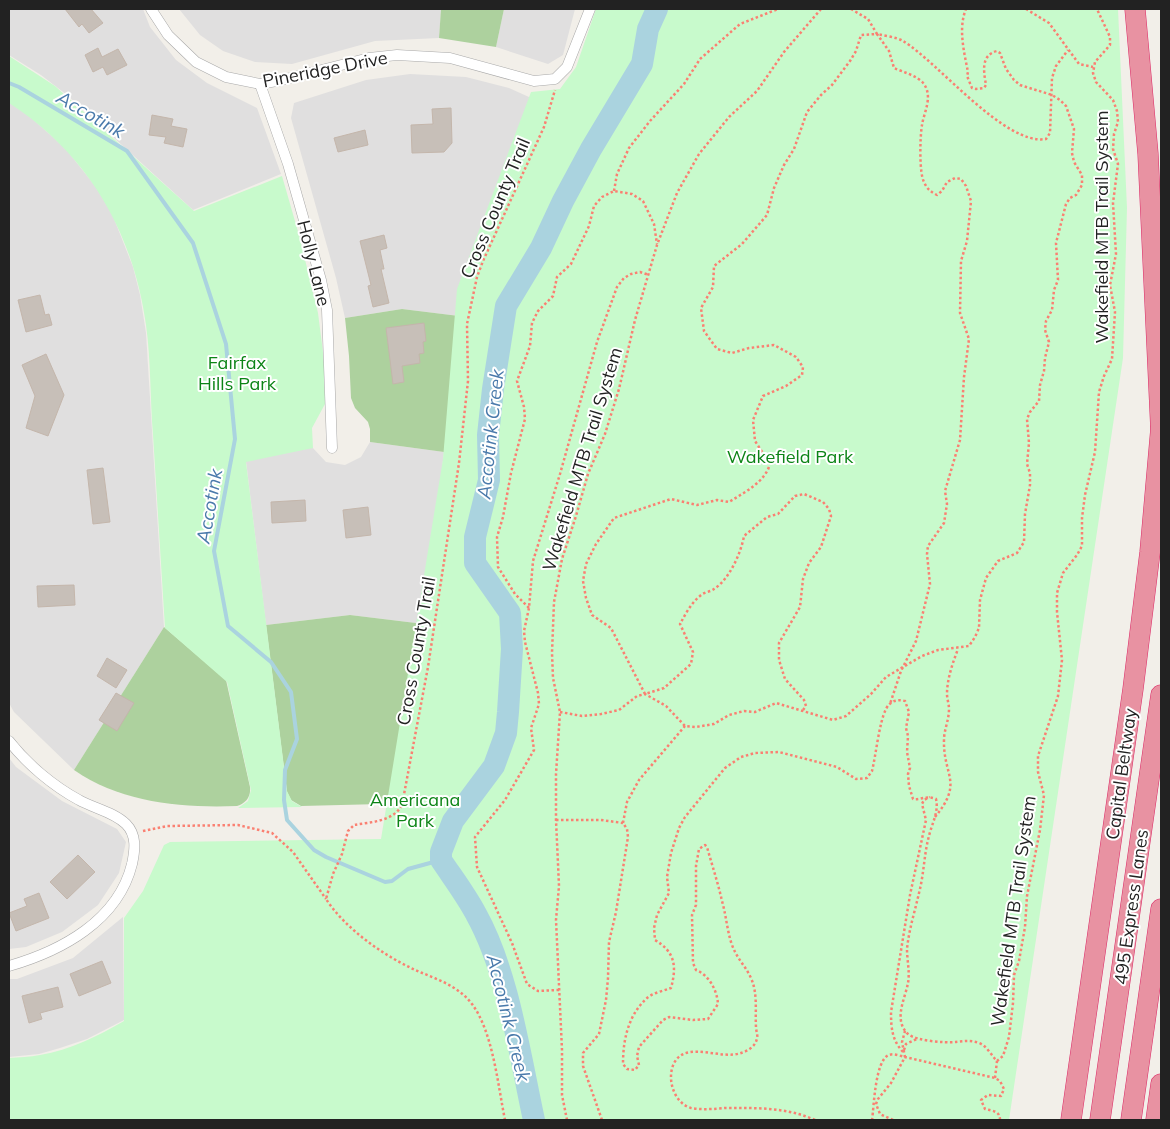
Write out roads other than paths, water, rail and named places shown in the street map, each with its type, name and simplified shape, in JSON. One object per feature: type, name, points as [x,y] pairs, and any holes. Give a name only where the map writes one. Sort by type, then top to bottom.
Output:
[{"type":"highway","points":[[1135,9],[1148,154],[1161,433]]},
{"type":"highway","name":"Capital Beltway","points":[[1071,1120],[1137,660],[1150,552],[1161,427]]},
{"type":"highway","name":"495 Express Lanes","points":[[1100,1120],[1161,695]]},
{"type":"highway","name":"495 Express Lanes","points":[[1131,1120],[1161,909]]},
{"type":"highway","points":[[1156,1120],[1161,1084]]},
{"type":"street","name":"Pineridge Drive","points":[[151,9],[168,35],[196,62],[226,77],[260,84],[369,58],[398,55],[450,58],[534,81],[555,79],[567,68],[590,9]]},
{"type":"street","name":"Holly Lane","points":[[260,84],[288,164],[327,310],[332,448]]},
{"type":"street","points":[[9,741],[33,766],[53,783],[78,800],[118,818],[126,825],[135,843],[130,873],[112,905],[82,933],[56,949],[9,966]]},
{"type":"waterway","name":"Accotink Creek","points":[[534,1120],[512,1014],[497,961],[476,914],[441,860],[441,852],[453,821],[494,766],[506,733],[512,649],[510,613],[475,563],[475,537],[489,480],[488,435],[506,306],[541,248],[563,201],[591,149],[642,64],[648,29],[657,9]]},
{"type":"waterway","name":"Accotink","points":[[9,83],[19,87],[127,151],[193,243],[226,344],[235,439],[214,551],[228,626],[271,662],[291,692],[297,739],[285,770],[284,800],[287,820],[314,850],[385,882],[392,881],[408,869],[441,860]]},
{"type":"park label","name":"Fairfax Hills Park","points":[[237,372]]},
{"type":"park label","name":"Wakefield Park","points":[[790,456]]},
{"type":"park label","name":"Americana Park","points":[[415,810]]}]
